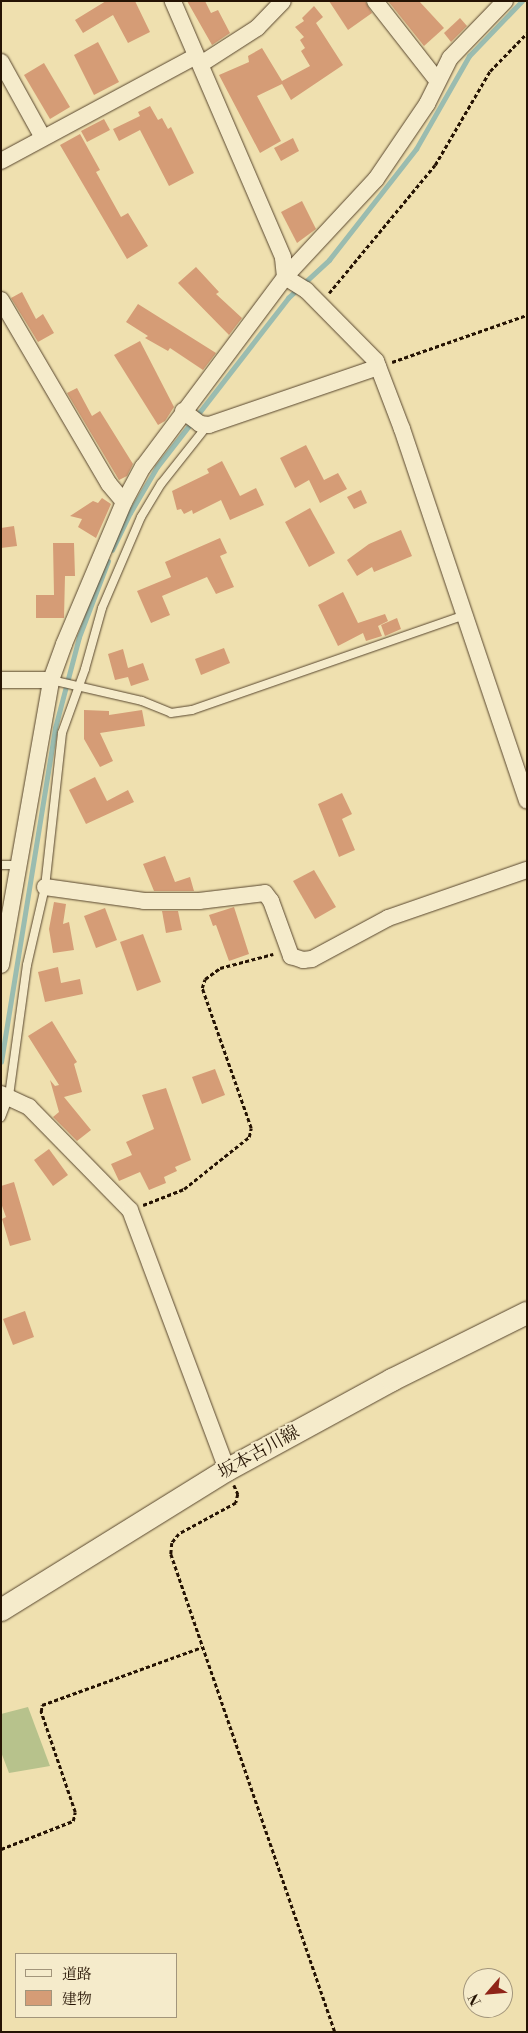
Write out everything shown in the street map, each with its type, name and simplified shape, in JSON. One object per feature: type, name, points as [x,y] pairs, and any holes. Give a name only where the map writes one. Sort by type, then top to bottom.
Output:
[{"type":"main road","name":"坂本古川線","points":[[1,1610],[227,1470],[392,1380],[527,1313]]},
{"type":"street","points":[[173,1],[295,283],[317,303],[378,367],[527,800]]},
{"type":"street","points":[[1,160],[42,136],[198,60],[257,28],[284,1]]},
{"type":"street","points":[[375,1],[437,80]]},
{"type":"street","points":[[1,965],[54,681],[124,502],[143,467],[195,419],[295,283],[376,180],[427,104],[437,80],[450,58],[505,1]]},
{"type":"street","points":[[1,62],[42,136]]},
{"type":"street","points":[[1,300],[109,484],[124,502]]},
{"type":"street","points":[[195,419],[378,367]]},
{"type":"street","points":[[1,680],[54,681]]},
{"type":"street","points":[[45,887],[144,901],[199,901],[265,893],[271,901],[291,956],[312,959],[388,918],[527,870]]},
{"type":"street","points":[[5,1095],[29,1106],[130,1210],[227,1470]]},
{"type":"lane","points":[[1,1117],[27,965],[45,887],[62,733],[76,685],[85,669],[102,608],[141,517],[161,484],[195,419]]},
{"type":"lane","points":[[54,681],[142,701],[171,713],[192,710],[465,616]]},
{"type":"lane","points":[[1,865],[19,865]]},
{"type":"path","points":[[317,303],[333,290],[435,165],[490,71],[527,32]]},
{"type":"path","points":[[378,367],[527,315]]},
{"type":"path","points":[[130,1210],[184,1189],[246,1143],[251,1128],[202,988],[205,979],[220,968],[266,954],[291,956]]},
{"type":"path","points":[[227,1470],[238,1494],[236,1502],[179,1534],[172,1543],[171,1554],[335,2032]]},
{"type":"path","points":[[1,1849],[73,1821],[75,1812],[41,1712],[42,1705],[202,1647]]},
{"type":"green space","points":[[28,1707],[50,1766],[9,1773],[1,1752],[1,1714]]},
{"type":"building","points":[[106,1],[135,1],[150,32],[128,43],[113,15],[83,33],[75,20]]},
{"type":"building","points":[[187,1],[205,1],[211,13],[218,10],[230,33],[212,45]]},
{"type":"building","points":[[329,1],[365,1],[372,13],[348,30]]},
{"type":"building","points":[[388,1],[419,1],[444,28],[424,46]]},
{"type":"building","points":[[314,6],[323,17],[316,23],[343,65],[291,100],[282,84],[257,96],[281,141],[260,153],[219,75],[249,62],[248,56],[262,48],[282,81],[310,66],[301,51],[305,48],[300,40],[304,37],[295,27],[304,21],[302,18]]},
{"type":"building","points":[[460,18],[467,26],[451,42],[444,33]]},
{"type":"building","points":[[98,42],[119,82],[94,95],[74,55]]},
{"type":"building","points":[[44,63],[70,107],[50,119],[24,75]]},
{"type":"building","points":[[150,106],[158,120],[162,118],[168,129],[171,127],[194,173],[169,186],[140,130],[119,141],[113,129],[140,116],[138,112]]},
{"type":"building","points":[[104,119],[110,130],[87,142],[81,131]]},
{"type":"building","points":[[80,134],[100,170],[96,172],[121,217],[128,213],[148,246],[127,259],[60,145]]},
{"type":"building","points":[[293,138],[299,151],[281,161],[274,148]]},
{"type":"building","points":[[302,201],[316,229],[297,243],[281,212]]},
{"type":"building","points":[[196,267],[219,292],[216,294],[242,318],[229,335],[178,283]]},
{"type":"building","points":[[22,292],[36,319],[43,314],[54,333],[38,342],[11,298]]},
{"type":"building","points":[[138,304],[216,353],[203,370],[170,348],[168,351],[145,338],[148,336],[126,322]]},
{"type":"building","points":[[140,341],[174,407],[165,421],[158,425],[114,355]]},
{"type":"building","points":[[77,388],[92,416],[100,411],[133,464],[127,476],[119,480],[67,393]]},
{"type":"building","points":[[306,445],[324,480],[338,473],[347,489],[320,503],[309,480],[295,488],[280,458]]},
{"type":"building","points":[[222,461],[240,496],[256,488],[264,505],[230,520],[221,500],[193,514],[192,510],[184,514],[181,509],[177,510],[172,491],[209,473],[207,469]]},
{"type":"building","points":[[361,490],[367,503],[354,509],[347,497]]},
{"type":"building","points":[[102,498],[111,504],[96,538],[78,527],[82,519],[70,516],[93,501],[98,503]]},
{"type":"building","points":[[310,508],[335,553],[309,567],[285,522]]},
{"type":"building","points":[[14,526],[17,546],[1,548],[1,528]]},
{"type":"building","points":[[401,530],[412,556],[374,572],[372,567],[357,576],[347,560],[369,544]]},
{"type":"building","points":[[220,538],[227,553],[220,556],[234,587],[216,594],[207,577],[162,596],[170,615],[151,623],[137,591],[171,577],[165,562]]},
{"type":"building","points":[[53,543],[74,543],[75,576],[65,576],[64,618],[36,618],[36,595],[54,595]]},
{"type":"building","points":[[343,592],[358,623],[385,614],[388,621],[378,626],[382,636],[366,641],[363,633],[338,646],[318,605]]},
{"type":"building","points":[[397,618],[401,629],[385,636],[381,625]]},
{"type":"building","points":[[224,648],[230,663],[201,675],[195,659]]},
{"type":"building","points":[[123,649],[128,668],[143,663],[149,680],[131,686],[128,677],[115,680],[108,654]]},
{"type":"building","points":[[84,710],[109,711],[109,715],[142,710],[145,726],[100,733],[113,761],[100,767],[84,739]]},
{"type":"building","points":[[95,777],[107,801],[128,790],[134,802],[86,824],[69,790]]},
{"type":"building","points":[[342,793],[352,814],[342,819],[355,850],[339,857],[318,804]]},
{"type":"building","points":[[165,856],[175,882],[190,877],[194,891],[154,891],[143,864]]},
{"type":"building","points":[[314,870],[336,907],[315,919],[293,881]]},
{"type":"building","points":[[54,902],[66,904],[63,924],[69,922],[74,950],[53,953],[49,929]]},
{"type":"building","points":[[234,907],[249,954],[229,961],[216,925],[213,926],[209,915]]},
{"type":"building","points":[[105,908],[117,940],[96,948],[84,916]]},
{"type":"building","points":[[162,911],[178,911],[182,930],[166,933]]},
{"type":"building","points":[[143,934],[161,982],[137,991],[120,942]]},
{"type":"building","points":[[58,967],[61,983],[80,979],[83,994],[45,1002],[38,972]]},
{"type":"building","points":[[52,1021],[77,1062],[74,1064],[82,1092],[64,1097],[91,1130],[77,1141],[53,1117],[59,1112],[50,1080],[55,1086],[59,1085],[28,1036]]},
{"type":"building","points":[[215,1069],[225,1095],[202,1104],[192,1077]]},
{"type":"building","points":[[166,1088],[191,1160],[175,1167],[177,1171],[164,1177],[166,1183],[149,1190],[140,1172],[119,1181],[111,1164],[132,1155],[126,1142],[154,1129],[142,1095]]},
{"type":"building","points":[[49,1149],[68,1175],[53,1186],[34,1160]]},
{"type":"building","points":[[14,1182],[31,1240],[10,1246],[2,1219],[6,1217],[1,1203],[1,1186]]},
{"type":"building","points":[[25,1311],[34,1337],[13,1345],[3,1319]]},
{"type":"waterway","points":[[112,550],[130,513],[157,467],[288,298],[329,260],[416,149],[469,56],[522,1]]},
{"type":"waterway","points":[[1,1062],[55,728],[79,637],[108,561]]}]
